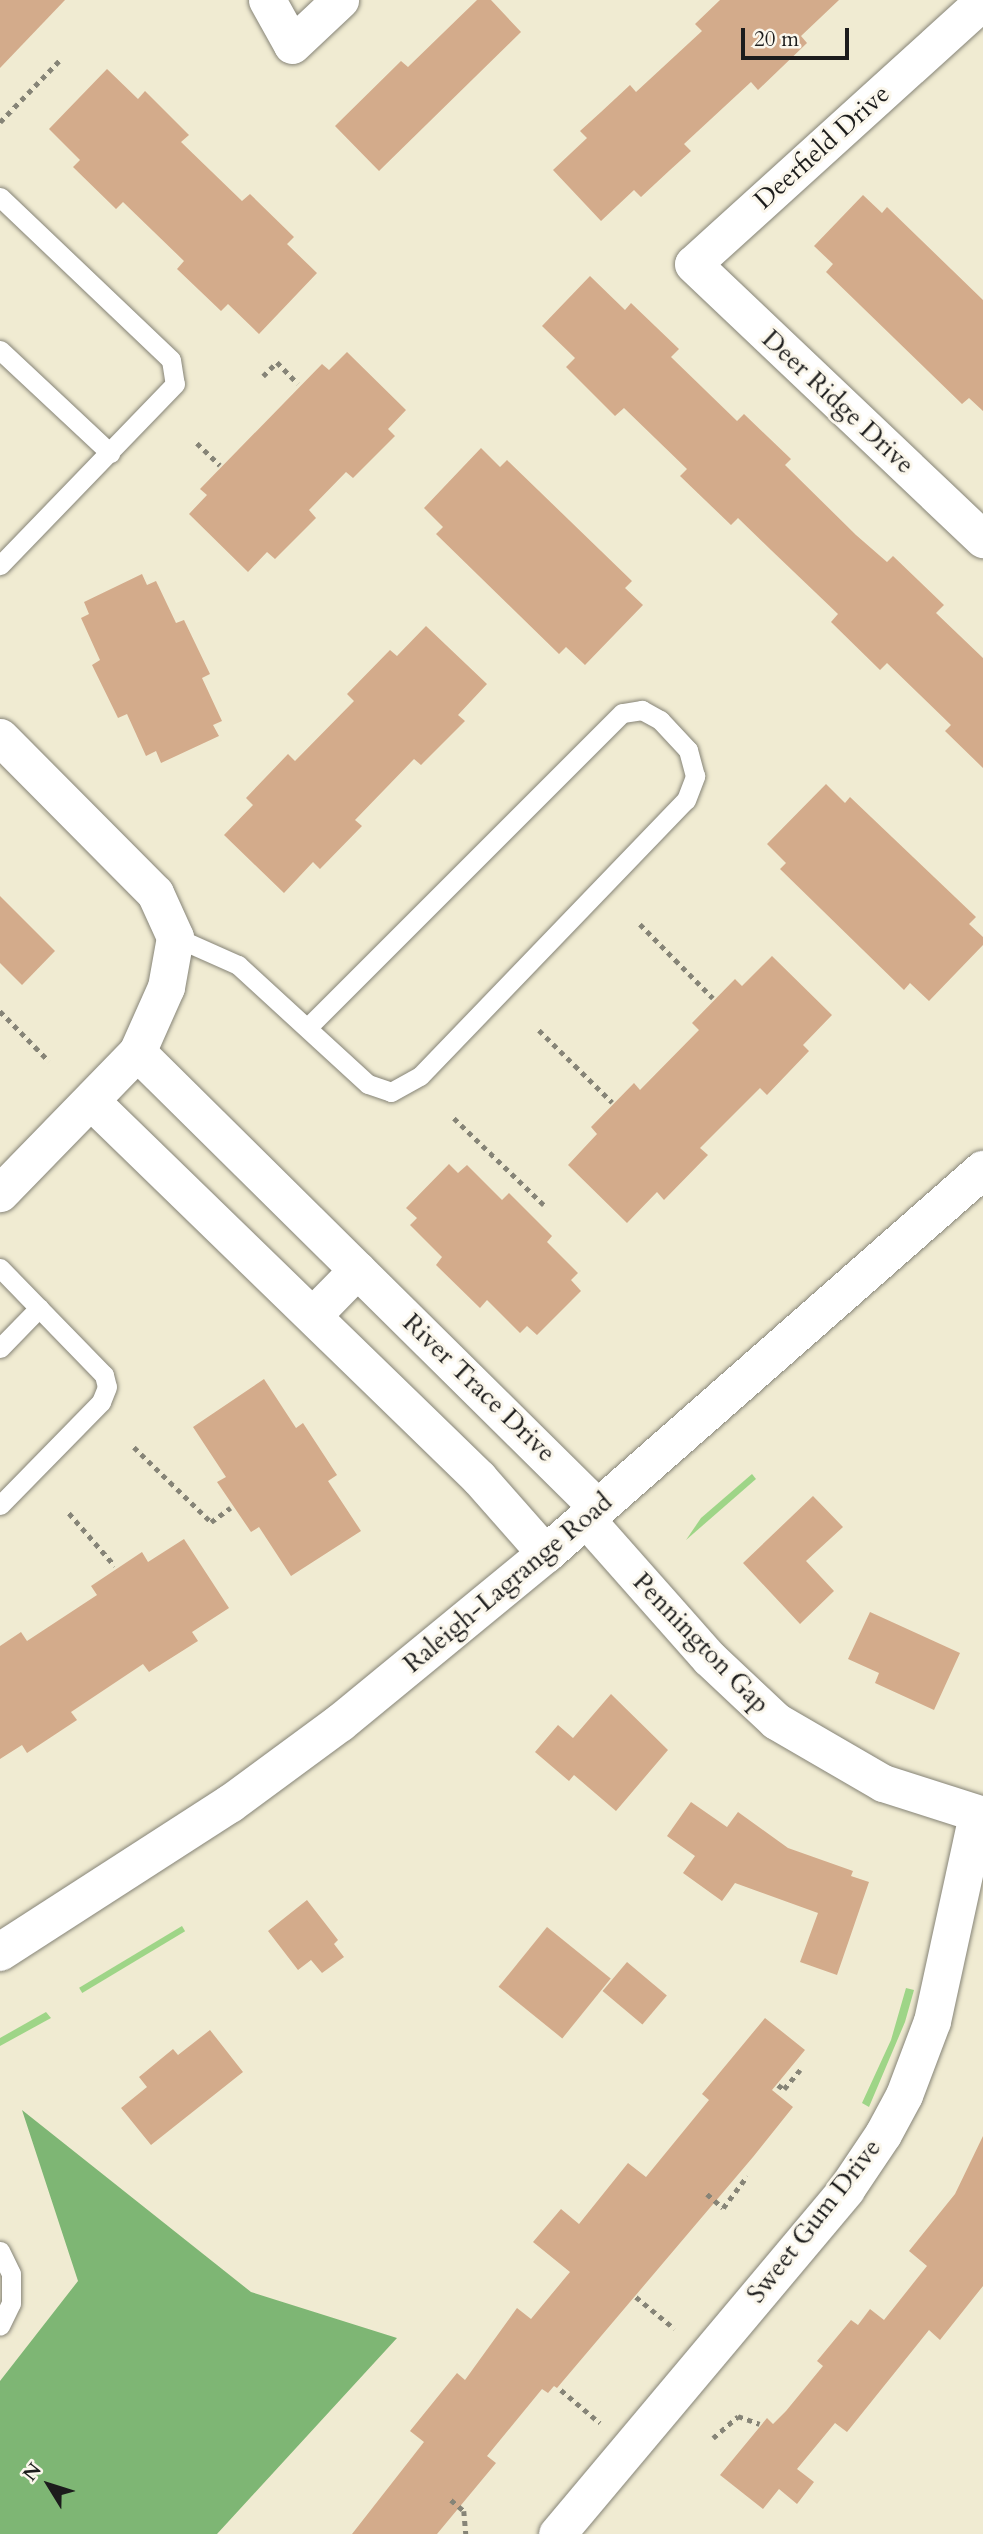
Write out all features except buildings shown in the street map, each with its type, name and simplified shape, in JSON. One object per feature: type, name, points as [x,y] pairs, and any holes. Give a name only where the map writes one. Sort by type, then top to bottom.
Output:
[{"type":"main road","name":"Raleigh-Lagrange Road","points":[[0,1952],[230,1804],[340,1723],[546,1554],[983,1170]]},
{"type":"street","points":[[267,0],[292,45],[340,0]]},
{"type":"street","name":"Deerfield Drive","points":[[693,264],[983,1]]},
{"type":"street","name":"Deer Ridge Drive","points":[[693,264],[983,539]]},
{"type":"street","points":[[0,737],[155,893],[175,937],[166,987],[137,1052],[92,1102],[0,1193]]},
{"type":"street","name":"River Trace Drive","points":[[137,1052],[358,1270],[592,1514]]},
{"type":"street","points":[[92,1102],[314,1314],[479,1478],[546,1554]]},
{"type":"street","points":[[314,1314],[358,1270]]},
{"type":"street","name":"Pennington Gap","points":[[592,1514],[709,1658],[776,1721],[883,1783],[980,1815]]},
{"type":"street","name":"Sweet Gum Drive","points":[[557,2534],[846,2189],[883,2134],[904,2095],[932,2021],[980,1815]]},
{"type":"lane","points":[[0,197],[172,360],[175,384],[0,565]]},
{"type":"lane","points":[[0,350],[110,453]]},
{"type":"lane","points":[[175,937],[238,965],[309,1026],[368,1084],[391,1092],[420,1076],[687,800],[695,776],[688,750],[660,720],[642,710],[622,713],[309,1026]]},
{"type":"lane","points":[[0,1268],[104,1375],[107,1387],[101,1402],[0,1505]]},
{"type":"lane","points":[[0,1348],[39,1308]]},
{"type":"lane","points":[[0,2251],[11,2274],[11,2303],[0,2326]]},
{"type":"path","points":[[0,122],[59,61]]},
{"type":"path","points":[[263,376],[276,362],[298,384]]},
{"type":"path","points":[[197,443],[220,465]]},
{"type":"path","points":[[640,924],[713,998]]},
{"type":"path","points":[[0,1012],[49,1061]]},
{"type":"path","points":[[539,1030],[612,1102]]},
{"type":"path","points":[[454,1118],[544,1205]]},
{"type":"path","points":[[134,1447],[211,1522],[230,1508]]},
{"type":"path","points":[[69,1513],[115,1566]]},
{"type":"path","points":[[778,2085],[784,2089],[800,2070]]},
{"type":"path","points":[[707,2194],[723,2208],[747,2176]]},
{"type":"path","points":[[636,2297],[675,2329]]},
{"type":"path","points":[[561,2390],[600,2423]]},
{"type":"path","points":[[713,2438],[738,2416],[760,2424]]},
{"type":"path","points":[[451,2500],[464,2511],[466,2534]]},
{"type":"green space","points":[[752,1474],[756,1479],[686,1540],[701,1518]]},
{"type":"green space","points":[[182,1926],[185,1931],[82,1993],[79,1988]]},
{"type":"green space","points":[[906,1988],[914,1990],[905,2022],[869,2107],[862,2103],[891,2040]]},
{"type":"green space","points":[[46,2012],[51,2018],[0,2046],[0,2038]]},
{"type":"green space","points":[[22,2110],[251,2292],[397,2338],[217,2534],[0,2534],[0,2381],[78,2281]]}]
